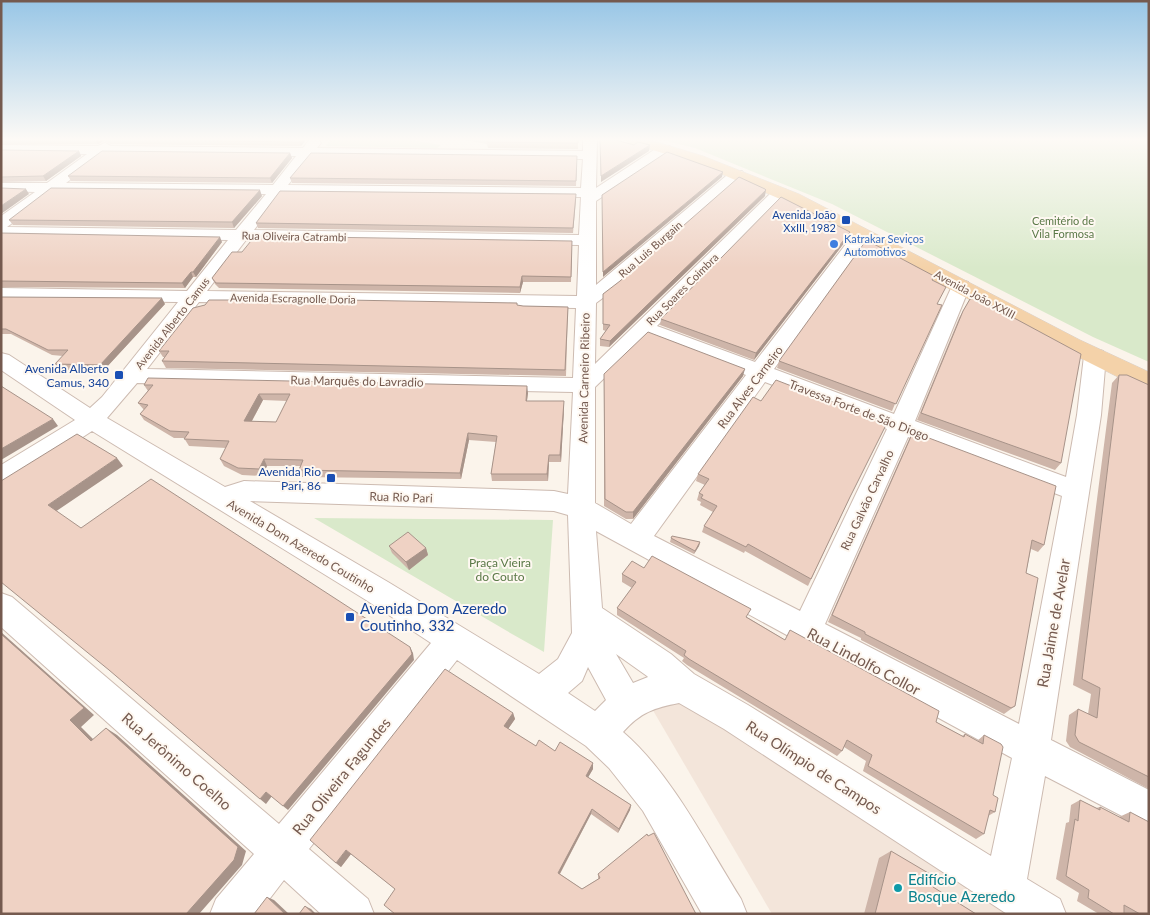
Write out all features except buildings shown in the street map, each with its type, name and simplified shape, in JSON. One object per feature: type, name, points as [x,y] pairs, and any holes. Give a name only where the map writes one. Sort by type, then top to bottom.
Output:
[{"type":"main road","name":"Avenida João XXIII","points":[[758,183],[812,207],[1095,356],[1149,382]]},
{"type":"street","points":[[1,224],[57,183]]},
{"type":"street","name":"Avenida Alberto Camus","points":[[1,478],[92,420],[110,402],[284,183]]},
{"type":"street","name":"Avenida Carneiro Ribeiro","points":[[589,183],[581,508],[588,625],[626,704]]},
{"type":"street","points":[[1,187],[278,190],[588,197],[611,183]]},
{"type":"street","name":"Rua Luis Burgain","points":[[585,302],[612,282],[727,183]]},
{"type":"street","name":"Rua Soares Coimbra","points":[[584,385],[600,372],[780,192]]},
{"type":"street","name":"Rua Oliveira Catrambi","points":[[1,232],[587,240]]},
{"type":"street","name":"Rua Alves Carneiro","points":[[636,539],[761,373],[862,234]]},
{"type":"street","name":"Rua Galvão Carvalho","points":[[807,630],[901,425],[961,286]]},
{"type":"street","name":"Avenida Escragnolle Doria","points":[[1,294],[585,302]]},
{"type":"street","name":"Travessa Forte de São Diogo","points":[[643,328],[1076,491]]},
{"type":"street","name":"Rua Jaime de Avelar","points":[[1005,889],[1032,750],[1089,415],[1095,356]]},
{"type":"street","name":"Avenida Dom Azeredo Coutinho","points":[[1,360],[92,420],[377,591],[536,692],[598,734],[622,756],[656,798],[726,914]]},
{"type":"street","name":"Rua Marquês do Lavradio","points":[[130,376],[584,385]]},
{"type":"street","name":"Rua Rio Pari","points":[[220,498],[244,491],[554,501],[581,508]]},
{"type":"street","name":"Rua Lindolfo Collor","points":[[581,508],[1149,811]]},
{"type":"street","name":"Rua Jerônimo Coelho","points":[[1,607],[353,914]]},
{"type":"street","points":[[536,692],[548,688],[570,670],[588,625]]},
{"type":"street","name":"Rua Olímpio de Campos","points":[[588,625],[659,665],[682,686],[736,717],[1045,914]]},
{"type":"street","name":"Rua Oliveira Fagundes","points":[[231,914],[453,640]]},
{"type":"street","points":[[598,734],[626,704],[651,691],[682,686]]},
{"type":"shaded area","points":[[675,699],[689,702],[1016,914],[772,914],[651,707]]},
{"type":"green space","name":"Cemitério de Vila Formosa","points":[[780,183],[1149,183],[1149,362],[1093,337],[832,204]]},
{"type":"green space","name":"Praça Vieira do Couto","points":[[314,518],[553,520],[544,652],[512,634]]},
{"type":"place","name":"Avenida João XxIII, 1982","points":[[846,220]]},
{"type":"place","name":"Katrakar Seviços Automotivos","points":[[834,244]]},
{"type":"place","name":"Avenida Alberto Camus, 340","points":[[119,375]]},
{"type":"place","name":"Avenida Rio Pari, 86","points":[[331,478]]},
{"type":"place","name":"Avenida Dom Azeredo Coutinho, 332","points":[[350,617]]},
{"type":"place","name":"Edifício Bosque Azeredo","points":[[898,888]]}]
